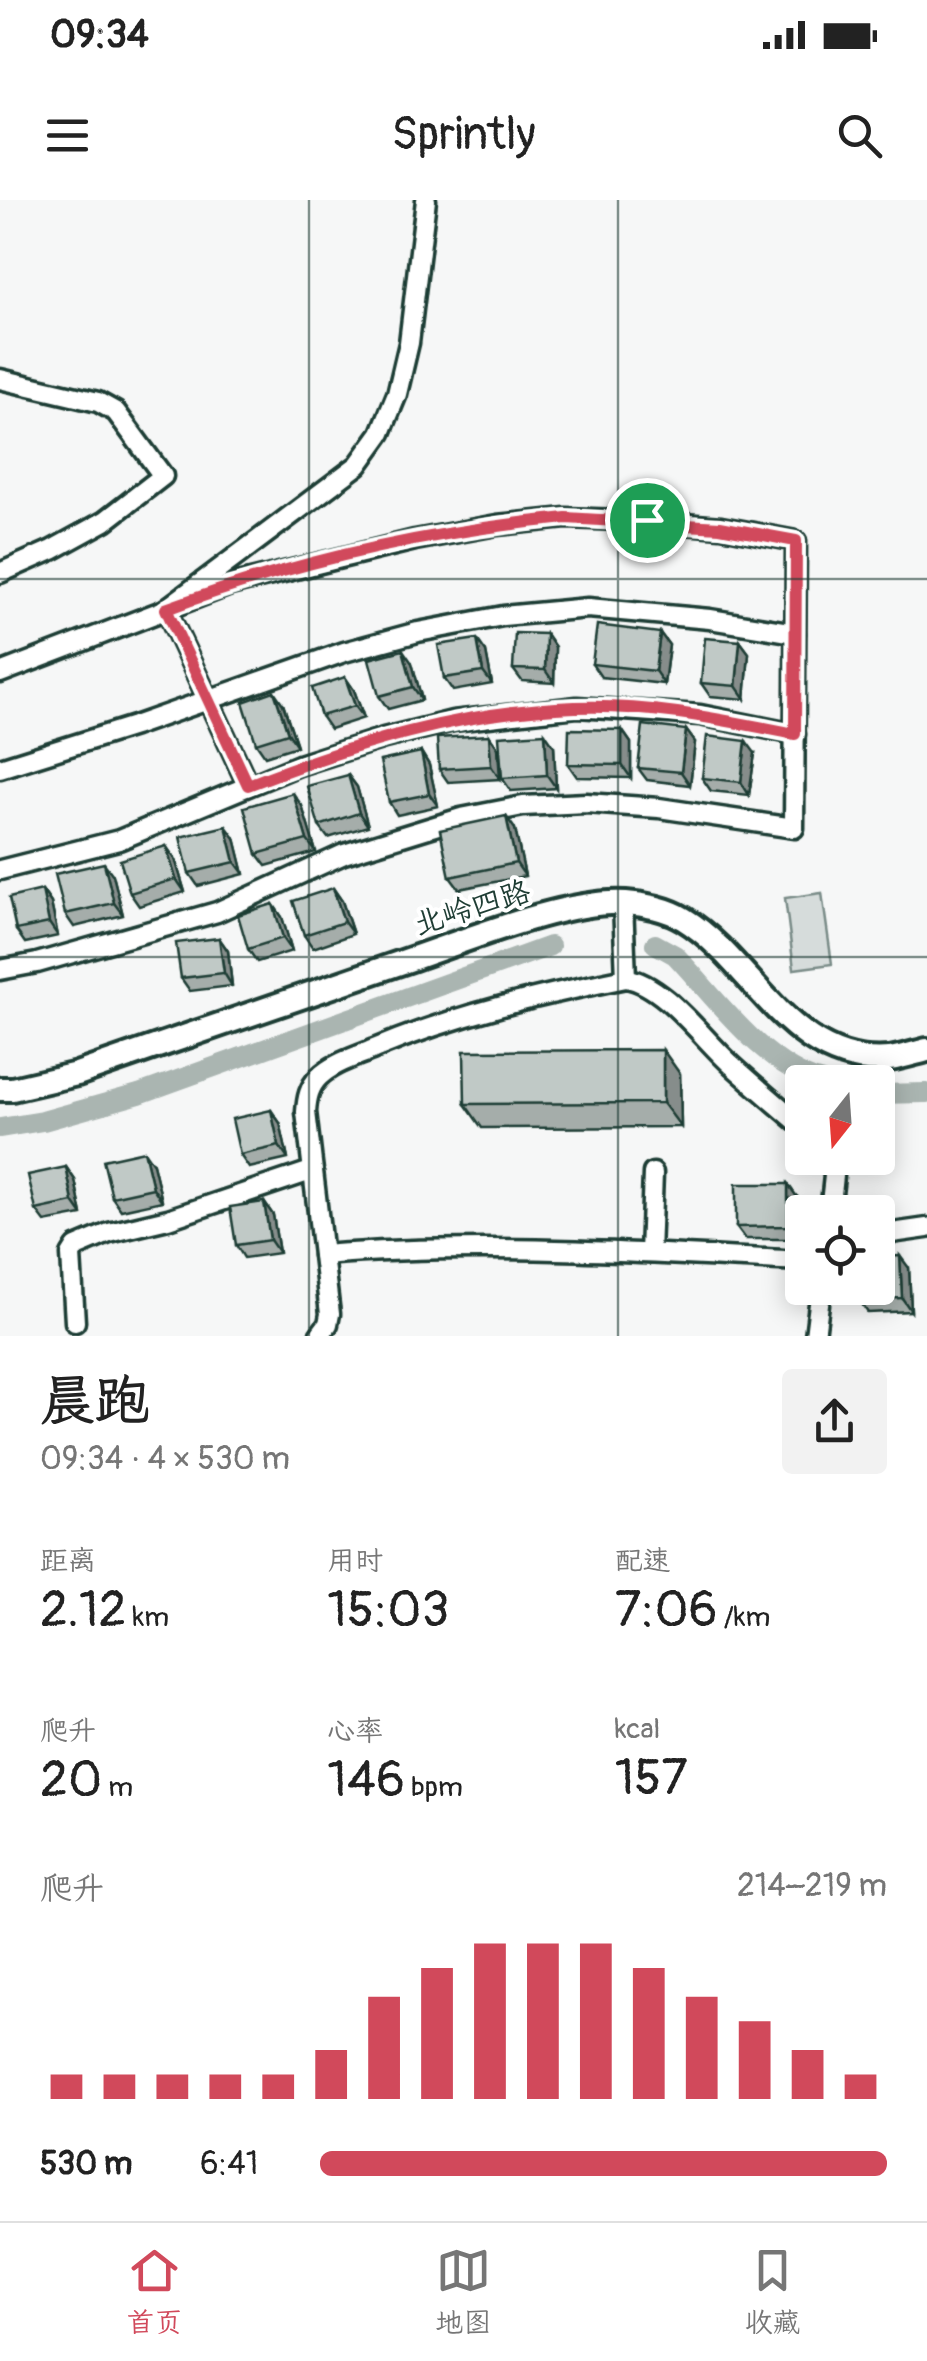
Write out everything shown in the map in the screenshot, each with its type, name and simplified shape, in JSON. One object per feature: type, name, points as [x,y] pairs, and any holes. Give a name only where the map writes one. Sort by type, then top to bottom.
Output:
[{"type":"street","points":[[166,609],[358,465],[381,433],[397,394],[409,343],[426,200]]},
{"type":"street","points":[[0,379],[98,402],[116,412],[162,476],[105,521],[0,573]]},
{"type":"street","points":[[0,674],[230,585],[415,540],[497,525],[566,518],[647,520],[720,527],[796,541],[794,828],[659,808],[586,803],[523,806],[461,818],[344,854],[217,912],[38,963],[0,970]]},
{"type":"street","points":[[166,609],[248,785]]},
{"type":"street","points":[[0,768],[344,652],[418,632],[548,610],[641,612],[795,634]]},
{"type":"street","points":[[0,870],[119,840],[248,785],[384,738],[452,721],[577,707],[700,715],[795,734]]},
{"type":"street","points":[[623,902],[626,978]]},
{"type":"street","name":"北岭四路","points":[[0,1089],[76,1074],[518,922],[623,902],[681,917],[706,935],[783,1018],[814,1040],[850,1055],[888,1059],[927,1050]]},
{"type":"street","points":[[326,1335],[330,1314],[311,1171],[307,1098],[322,1073],[420,1030],[508,1002],[626,978],[642,981],[660,995],[785,1111]]},
{"type":"street","points":[[75,1322],[71,1255],[76,1247],[108,1233],[168,1219],[311,1171]]},
{"type":"street","points":[[650,1254],[653,1174]]},
{"type":"street","points":[[895,1233],[927,1228]]},
{"type":"street","points":[[323,1255],[408,1248],[785,1260]]},
{"type":"street","points":[[815,1336],[819,1305]]},
{"type":"shaded area","points":[[822,893],[832,964],[794,969],[785,898]]},
{"type":"building","points":[[597,625],[660,633],[655,671],[592,664]]},
{"type":"building","points":[[515,633],[546,634],[545,670],[513,669]]},
{"type":"building","points":[[705,638],[740,641],[736,686],[701,683]]},
{"type":"building","points":[[477,639],[483,672],[444,678],[438,645]]},
{"type":"building","points":[[403,650],[413,687],[379,696],[369,659]]},
{"type":"building","points":[[345,677],[355,706],[321,716],[312,688]]},
{"type":"building","points":[[274,691],[288,733],[256,743],[243,702]]},
{"type":"building","points":[[643,725],[686,730],[681,772],[638,768]]},
{"type":"building","points":[[569,729],[622,730],[622,765],[568,764]]},
{"type":"building","points":[[545,733],[547,775],[502,778],[499,736]]},
{"type":"building","points":[[489,735],[491,766],[439,769],[437,738]]},
{"type":"building","points":[[707,736],[746,741],[741,782],[702,778]]},
{"type":"building","points":[[421,752],[429,794],[389,802],[380,761]]},
{"type":"building","points":[[348,775],[359,813],[319,826],[307,786]]},
{"type":"building","points":[[293,793],[307,840],[257,854],[244,807]]},
{"type":"building","points":[[506,816],[516,863],[450,877],[440,830]]},
{"type":"building","points":[[226,826],[235,862],[189,873],[180,837]]},
{"type":"building","points":[[166,846],[176,879],[130,893],[120,860]]},
{"type":"building","points":[[104,863],[114,903],[65,914],[55,874]]},
{"type":"building","points":[[333,888],[344,922],[304,935],[293,901]]},
{"type":"building","points":[[42,890],[49,923],[16,930],[9,898]]},
{"type":"building","points":[[273,904],[283,938],[248,949],[238,915]]},
{"type":"building","points":[[219,938],[224,973],[181,978],[176,943]]},
{"type":"building","points":[[663,1050],[663,1103],[465,1104],[464,1051]]},
{"type":"building","points":[[271,1110],[279,1146],[240,1155],[232,1119]]},
{"type":"building","points":[[144,1151],[153,1188],[112,1197],[103,1160]]},
{"type":"building","points":[[66,1167],[73,1202],[36,1210],[28,1175]]},
{"type":"building","points":[[736,1184],[788,1184],[785,1226],[736,1227]]},
{"type":"building","points":[[264,1202],[270,1240],[236,1245],[230,1207]]},
{"type":"building","points":[[895,1256],[900,1256],[902,1298],[895,1298]]},
{"type":"waterway","points":[[655,944],[675,955],[760,1046],[786,1065]]},
{"type":"waterway","points":[[0,1128],[43,1121],[139,1094],[550,946]]},
{"type":"waterway","points":[[895,1094],[927,1093]]},
{"type":"route","points":[[566,518],[647,520],[720,527],[796,541],[795,734],[700,715],[636,710],[577,707],[510,712],[384,738],[248,785],[166,609],[230,585],[415,540],[497,525],[566,518]]}]
